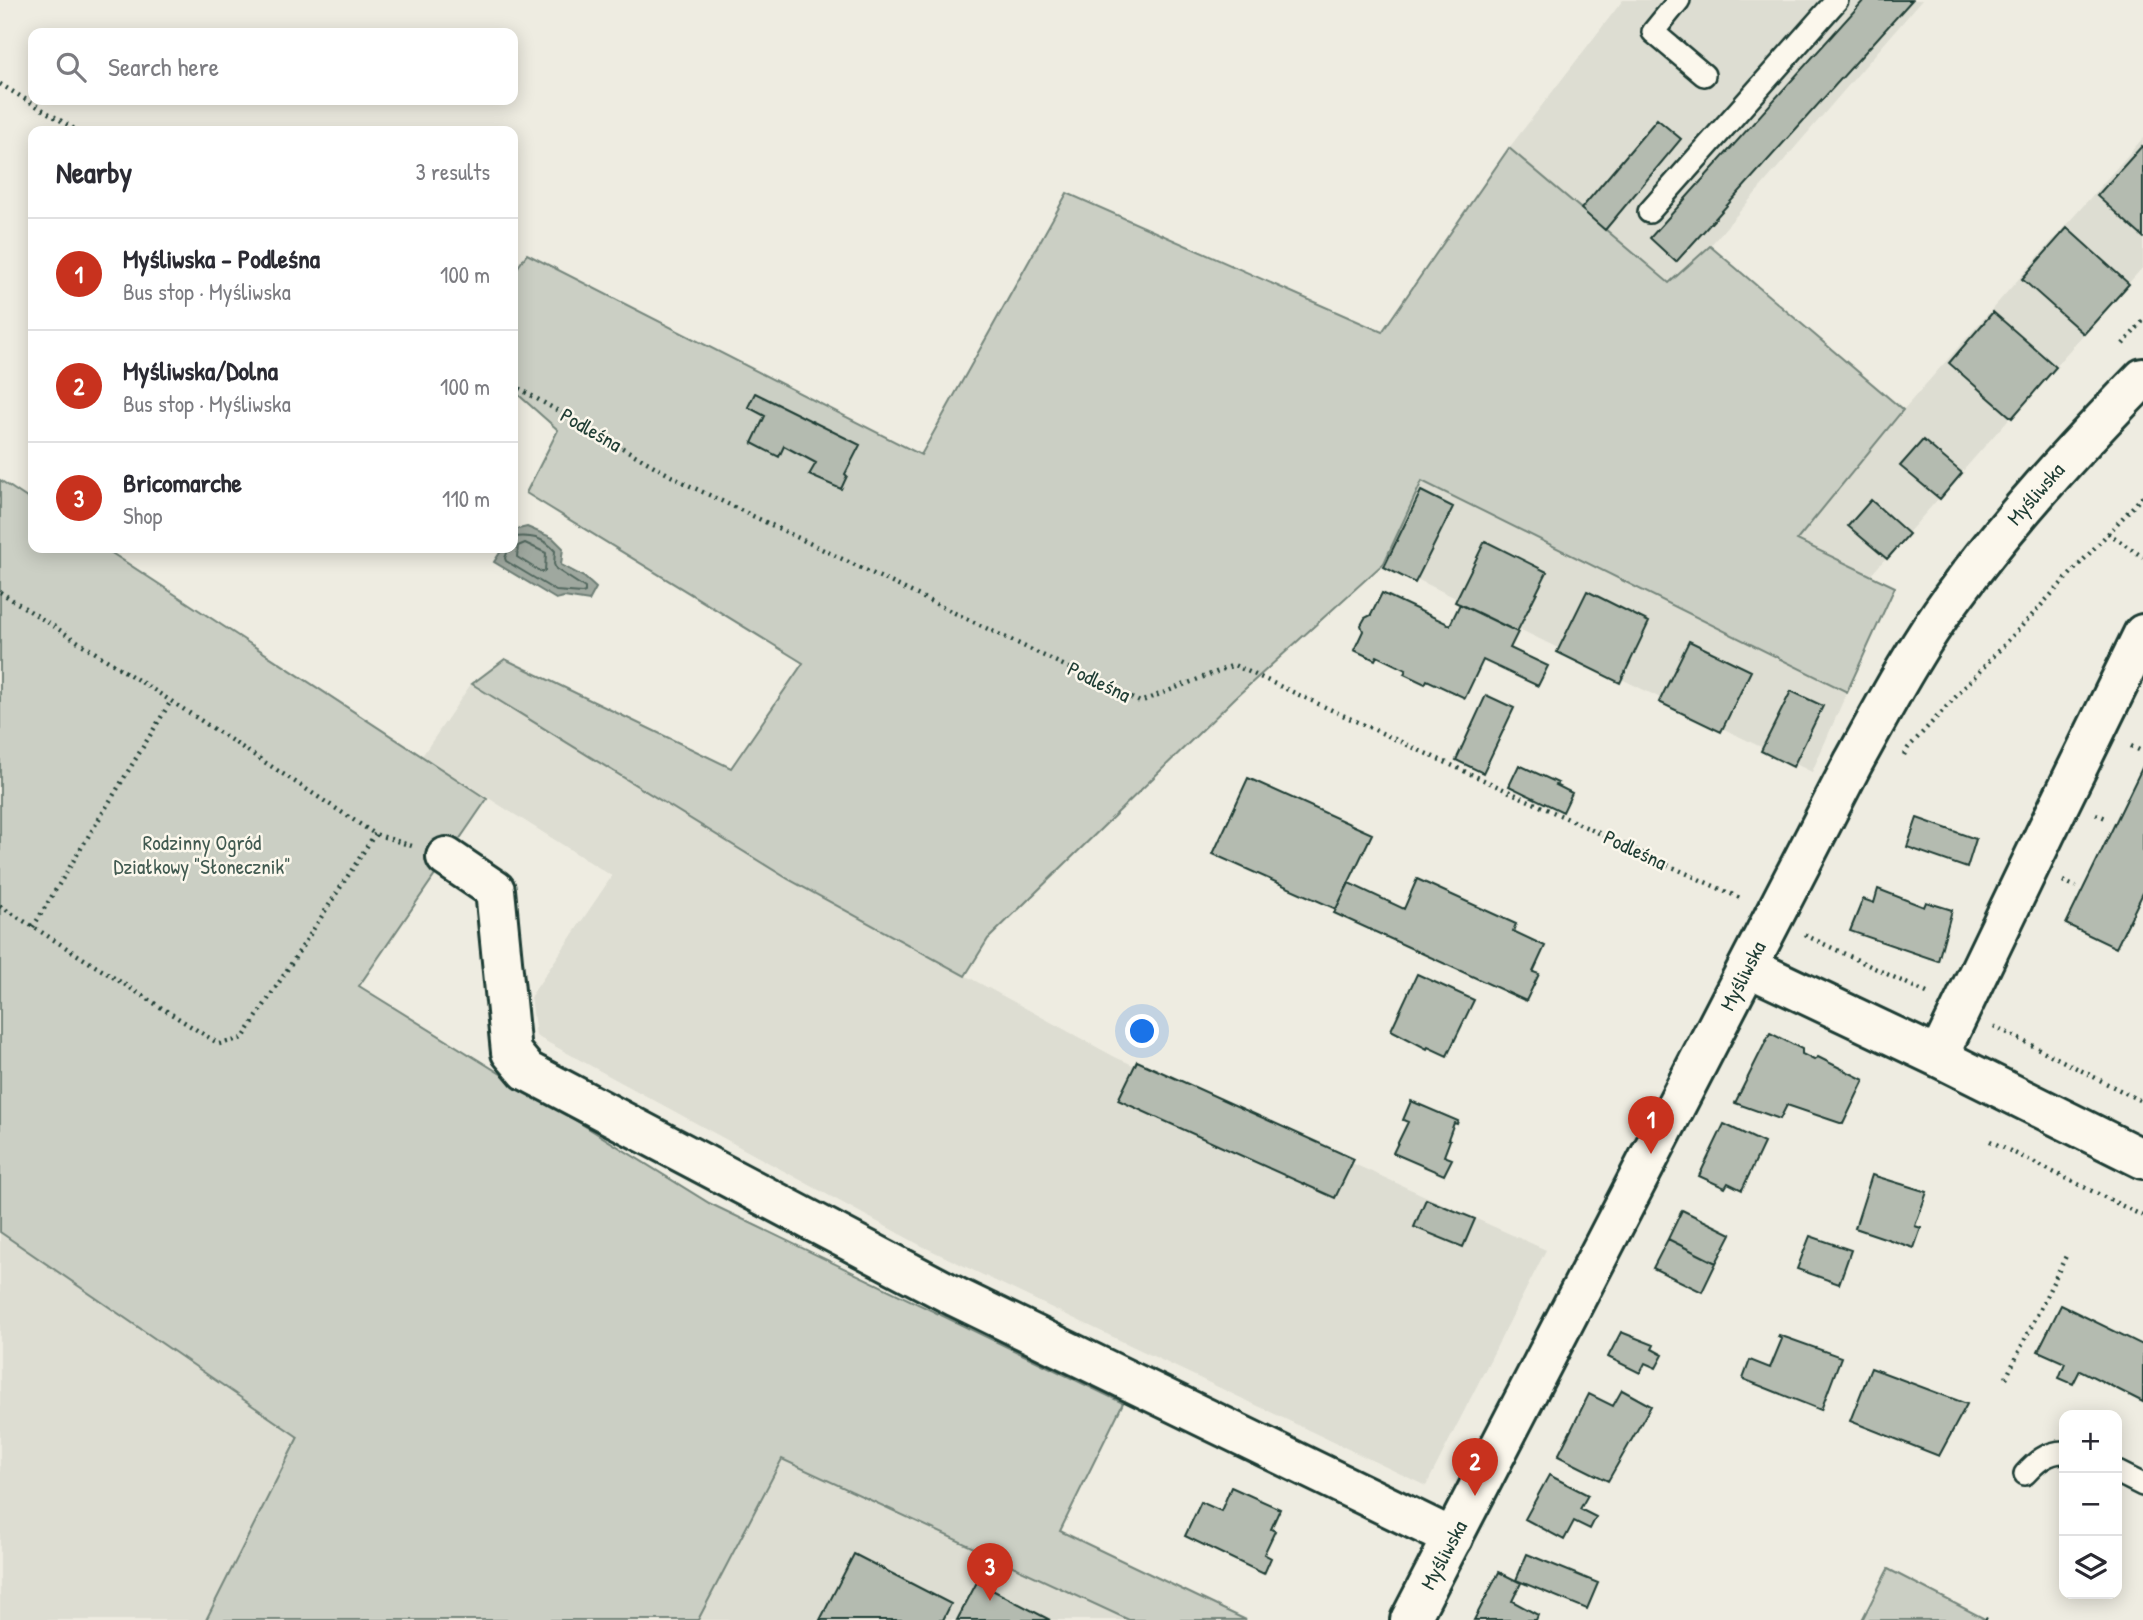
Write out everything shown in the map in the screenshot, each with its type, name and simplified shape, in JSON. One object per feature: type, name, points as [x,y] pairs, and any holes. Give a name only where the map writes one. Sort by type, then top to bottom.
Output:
[{"type":"street","name":"Myśliwska","points":[[1410,1620],[1748,967],[1787,924],[1860,750],[1901,678],[1950,600],[2016,515],[2089,433],[2143,378]]},
{"type":"street","points":[[1938,1057],[2143,634]]},
{"type":"street","points":[[446,857],[495,890],[511,1052],[527,1071],[956,1297],[1453,1538]]},
{"type":"street","points":[[1748,967],[1938,1057],[2143,1159]]},
{"type":"lane","points":[[1679,0],[1653,32],[1704,75]]},
{"type":"lane","points":[[1649,212],[1837,0]]},
{"type":"lane","points":[[2025,1474],[2039,1460],[2059,1452]]},
{"type":"lane","points":[[2119,1473],[2143,1485]]},
{"type":"path","points":[[0,84],[28,101]]},
{"type":"path","points":[[35,105],[70,126]]},
{"type":"path","name":"Podleśna","points":[[518,388],[680,481],[1140,702],[1234,666],[1787,924],[2143,1102]]},
{"type":"path","points":[[1901,760],[1917,739],[2143,496]]},
{"type":"path","points":[[2108,533],[2143,556]]},
{"type":"path","points":[[0,592],[375,834],[243,1038],[219,1044],[0,906]]},
{"type":"path","points":[[33,927],[171,701]]},
{"type":"path","points":[[1990,1141],[2143,1216]]},
{"type":"path","points":[[2006,1378],[2067,1254]]},
{"type":"shaded area","points":[[1623,0],[1922,0],[1710,246],[1669,283],[1509,148]]},
{"type":"shaded area","points":[[2143,138],[2143,267],[1870,576],[1797,540],[1903,410]]},
{"type":"shaded area","points":[[1422,481],[1847,692],[1812,772],[1384,563]]},
{"type":"shaded area","points":[[471,684],[788,879],[1115,1057],[1546,1250],[1426,1486],[920,1245],[536,1036],[531,996],[612,876],[422,756]]},
{"type":"shaded area","points":[[0,1232],[298,1437],[206,1620],[0,1620]]},
{"type":"shaded area","points":[[782,1459],[1129,1620],[698,1620]]},
{"type":"green space","points":[[1509,148],[1669,283],[1710,246],[1903,410],[1797,540],[1895,587],[1847,692],[1422,481],[1384,563],[1236,697],[988,939],[965,976],[788,879],[472,684],[505,659],[731,768],[803,663],[526,493],[558,430],[518,394],[518,267],[527,254],[921,455],[1067,193],[1382,332]]},
{"type":"green space","name":"Rodzinny Ogród Działkowy \"Słonecznik\"","points":[[0,480],[28,499],[28,553],[112,553],[487,799],[359,986],[709,1203],[1123,1403],[1060,1531],[1246,1620],[1129,1620],[782,1459],[698,1620],[206,1620],[298,1437],[0,1232]]},
{"type":"green space","points":[[1888,1569],[1985,1619],[1862,1620]]},
{"type":"water","points":[[527,527],[553,538],[563,548],[561,565],[584,577],[596,588],[589,601],[564,597],[556,599],[494,562],[500,553],[518,553],[518,529]]},
{"type":"building","points":[[1864,0],[1912,0],[1676,262],[1650,238]]},
{"type":"building","points":[[1657,119],[1681,139],[1605,230],[1581,209]]},
{"type":"building","points":[[2143,147],[2143,237],[2097,196]]},
{"type":"building","points":[[2067,228],[2129,284],[2084,334],[2022,279]]},
{"type":"building","points":[[1993,312],[2056,367],[2012,418],[1949,363]]},
{"type":"building","points":[[755,393],[860,445],[845,474],[847,476],[841,489],[809,475],[816,463],[784,446],[779,457],[752,443],[765,416],[748,407]]},
{"type":"building","points":[[1923,440],[1962,473],[1940,499],[1900,466]]},
{"type":"building","points":[[1421,491],[1453,507],[1415,583],[1384,567]]},
{"type":"building","points":[[1871,500],[1909,534],[1887,559],[1848,526]]},
{"type":"building","points":[[1485,541],[1547,572],[1517,632],[1455,602]]},
{"type":"building","points":[[1587,591],[1649,622],[1620,683],[1557,652]]},
{"type":"building","points":[[1382,593],[1450,625],[1460,604],[1518,632],[1510,648],[1548,666],[1538,686],[1483,660],[1465,698],[1427,680],[1425,684],[1404,674],[1406,670],[1377,656],[1375,660],[1354,650],[1363,631],[1361,625],[1365,618],[1371,615]]},
{"type":"building","points":[[1689,641],[1751,671],[1721,732],[1659,702]]},
{"type":"building","points":[[1791,691],[1823,706],[1793,767],[1761,751]]},
{"type":"building","points":[[1486,695],[1514,708],[1483,773],[1456,760]]},
{"type":"building","points":[[1519,765],[1558,783],[1556,785],[1572,793],[1563,812],[1509,786]]},
{"type":"building","points":[[2143,766],[2143,893],[2116,948],[2066,924]]},
{"type":"building","points":[[1248,778],[1372,834],[1336,909],[1213,854]]},
{"type":"building","points":[[1917,818],[1976,839],[1967,868],[1907,847]]},
{"type":"building","points":[[1417,879],[1516,924],[1513,931],[1545,946],[1533,972],[1539,974],[1526,1001],[1334,913],[1349,883],[1404,909]]},
{"type":"building","points":[[1878,889],[1924,907],[1926,902],[1952,910],[1938,961],[1850,931],[1863,899],[1874,903]]},
{"type":"building","points":[[1417,974],[1474,1000],[1447,1056],[1391,1030]]},
{"type":"building","points":[[1770,1033],[1802,1049],[1802,1054],[1814,1060],[1818,1057],[1864,1080],[1843,1124],[1787,1105],[1780,1119],[1735,1103]]},
{"type":"building","points":[[1137,1061],[1354,1159],[1335,1198],[1118,1100]]},
{"type":"building","points":[[1411,1101],[1458,1121],[1457,1124],[1454,1123],[1448,1139],[1450,1140],[1444,1156],[1452,1159],[1444,1175],[1393,1153],[1408,1122],[1403,1120]]},
{"type":"building","points":[[1724,1124],[1764,1143],[1742,1190],[1728,1183],[1725,1188],[1699,1176]]},
{"type":"building","points":[[1872,1175],[1927,1192],[1915,1226],[1921,1228],[1914,1248],[1855,1228]]},
{"type":"building","points":[[1426,1199],[1475,1219],[1463,1247],[1414,1227]]},
{"type":"building","points":[[1682,1210],[1731,1234],[1716,1263],[1668,1239]]},
{"type":"building","points":[[1810,1236],[1851,1250],[1839,1284],[1797,1269]]},
{"type":"building","points":[[1668,1239],[1716,1263],[1702,1292],[1653,1268]]},
{"type":"building","points":[[2061,1305],[2143,1345],[2143,1402],[2080,1370],[2073,1384],[2059,1378],[2065,1363],[2038,1351]]},
{"type":"building","points":[[1621,1332],[1654,1345],[1652,1349],[1663,1355],[1656,1368],[1645,1363],[1640,1373],[1608,1357]]},
{"type":"building","points":[[1779,1335],[1841,1357],[1821,1410],[1743,1379],[1750,1360],[1770,1368],[1782,1339]]},
{"type":"building","points":[[1871,1368],[1967,1404],[1939,1456],[1850,1421]]},
{"type":"building","points":[[1622,1390],[1651,1406],[1608,1481],[1558,1456],[1589,1394],[1613,1406]]},
{"type":"building","points":[[1549,1475],[1588,1495],[1580,1509],[1596,1517],[1590,1529],[1574,1521],[1564,1540],[1525,1519]]},
{"type":"building","points":[[1231,1487],[1280,1509],[1271,1529],[1275,1531],[1264,1554],[1271,1558],[1264,1574],[1185,1536],[1201,1502],[1221,1511]]},
{"type":"building","points":[[854,1554],[951,1604],[943,1620],[820,1620]]},
{"type":"building","points":[[1527,1554],[1598,1583],[1587,1609],[1516,1580]]},
{"type":"building","points":[[1499,1572],[1521,1583],[1512,1601],[1538,1615],[1536,1620],[1474,1620]]},
{"type":"building","points":[[977,1582],[1050,1620],[957,1620]]},
{"type":"place","name":"Myśliwska - Podleśna","points":[[1651,1154]]},
{"type":"place","name":"Myśliwska/Dolna","points":[[1475,1496]]},
{"type":"place","name":"Bricomarche","points":[[990,1601]]}]
